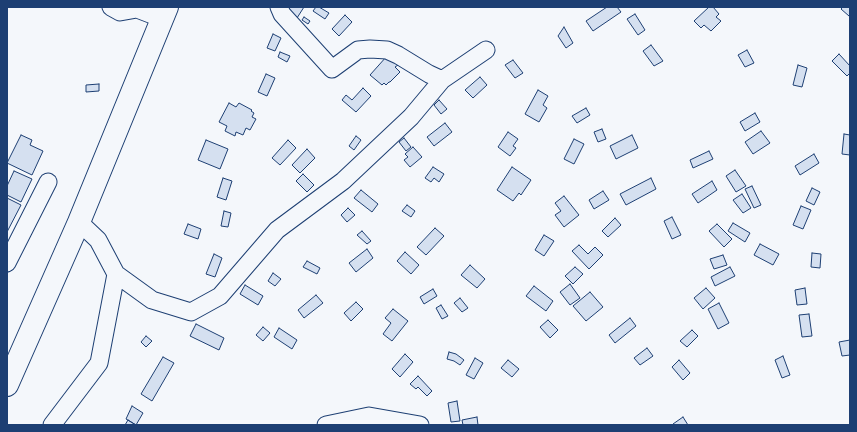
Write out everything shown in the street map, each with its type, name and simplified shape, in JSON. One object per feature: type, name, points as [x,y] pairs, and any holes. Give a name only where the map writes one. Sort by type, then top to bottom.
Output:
[{"type":"main road","points":[[7,385],[79,222],[165,13]]},
{"type":"street","points":[[111,7],[120,12],[138,9],[165,13]]},
{"type":"street","points":[[279,7],[282,14],[332,69],[358,50],[387,50],[442,80]]},
{"type":"street","points":[[79,222],[98,240],[116,274],[152,300],[191,312],[220,296],[277,230],[343,181],[411,118],[442,80],[486,50]]},
{"type":"street","points":[[7,263],[48,182]]},
{"type":"street","points":[[52,425],[99,363],[116,274]]},
{"type":"street","points":[[326,425],[369,416],[420,425]]},
{"type":"building","points":[[287,7],[304,7],[297,18]]},
{"type":"building","points":[[316,7],[319,7],[329,13],[325,19],[313,11]]},
{"type":"building","points":[[607,7],[617,7],[621,12],[593,31],[586,21]]},
{"type":"building","points":[[709,7],[713,7],[719,14],[716,17],[721,21],[711,31],[704,25],[701,28],[694,21]]},
{"type":"building","points":[[843,7],[850,7],[849,16],[841,9]]},
{"type":"building","points":[[635,14],[645,30],[638,35],[627,19]]},
{"type":"building","points":[[345,15],[352,22],[339,36],[332,29]]},
{"type":"building","points":[[304,17],[310,21],[308,24],[302,20]]},
{"type":"building","points":[[564,27],[573,43],[566,48],[558,36]]},
{"type":"building","points":[[273,34],[281,38],[275,51],[267,48]]},
{"type":"building","points":[[651,45],[663,61],[654,66],[643,51]]},
{"type":"building","points":[[747,50],[754,63],[745,67],[738,55]]},
{"type":"building","points":[[280,52],[290,56],[287,62],[278,57]]},
{"type":"building","points":[[839,54],[850,66],[850,73],[847,76],[832,61]]},
{"type":"building","points":[[387,56],[398,65],[395,67],[400,72],[386,85],[384,83],[382,85],[370,75]]},
{"type":"building","points":[[513,60],[523,73],[515,78],[505,65]]},
{"type":"building","points":[[798,65],[807,68],[802,87],[793,85]]},
{"type":"building","points":[[266,74],[275,78],[267,96],[258,92]]},
{"type":"building","points":[[480,77],[487,85],[473,98],[465,90]]},
{"type":"building","points":[[99,84],[99,91],[86,92],[86,85]]},
{"type":"building","points":[[363,88],[371,96],[356,112],[342,100],[346,95],[352,100]]},
{"type":"building","points":[[538,90],[548,96],[543,105],[547,108],[539,122],[525,114]]},
{"type":"building","points":[[439,100],[447,109],[441,114],[434,105]]},
{"type":"building","points":[[229,103],[236,107],[239,103],[252,110],[251,111],[254,113],[252,117],[256,119],[250,130],[246,128],[243,135],[236,132],[235,136],[225,131],[227,126],[219,122]]},
{"type":"building","points":[[586,108],[590,115],[577,123],[572,116]]},
{"type":"building","points":[[755,113],[760,122],[745,131],[740,122]]},
{"type":"building","points":[[445,123],[452,132],[434,146],[427,137]]},
{"type":"building","points":[[602,129],[606,139],[598,142],[594,132]]},
{"type":"building","points":[[761,131],[770,143],[753,154],[745,142]]},
{"type":"building","points":[[508,132],[518,139],[513,146],[516,148],[510,156],[498,147]]},
{"type":"building","points":[[844,134],[850,135],[850,155],[842,154]]},
{"type":"building","points":[[21,135],[32,140],[30,145],[43,151],[32,175],[7,163]]},
{"type":"building","points":[[632,135],[638,148],[616,159],[610,146]]},
{"type":"building","points":[[356,136],[361,140],[354,150],[349,146]]},
{"type":"building","points":[[404,138],[411,147],[406,151],[399,142]]},
{"type":"building","points":[[574,139],[584,144],[574,164],[564,159]]},
{"type":"building","points":[[206,140],[228,149],[220,169],[198,160]]},
{"type":"building","points":[[288,140],[296,148],[280,165],[272,158]]},
{"type":"building","points":[[413,147],[422,157],[410,167],[404,160],[408,157],[405,154]]},
{"type":"building","points":[[307,149],[315,158],[300,173],[292,165]]},
{"type":"building","points":[[709,151],[713,159],[693,168],[690,160]]},
{"type":"building","points":[[814,154],[819,163],[800,175],[795,166]]},
{"type":"building","points":[[433,167],[444,174],[439,182],[434,178],[431,182],[425,178]]},
{"type":"building","points":[[512,167],[531,180],[521,195],[519,193],[513,201],[497,190]]},
{"type":"building","points":[[735,170],[746,186],[736,192],[726,176]]},
{"type":"building","points":[[14,171],[32,179],[21,202],[7,195],[7,186]]},
{"type":"building","points":[[303,174],[314,185],[307,192],[296,181]]},
{"type":"building","points":[[223,178],[232,181],[226,200],[217,197]]},
{"type":"building","points":[[651,178],[656,189],[626,205],[620,194]]},
{"type":"building","points":[[712,181],[717,190],[698,203],[692,194]]},
{"type":"building","points":[[752,186],[761,205],[754,208],[745,189]]},
{"type":"building","points":[[812,188],[820,192],[814,205],[806,201]]},
{"type":"building","points":[[361,190],[378,204],[372,212],[354,198]]},
{"type":"building","points":[[603,191],[609,200],[594,209],[589,200]]},
{"type":"building","points":[[742,194],[751,208],[743,213],[733,200]]},
{"type":"building","points":[[564,196],[579,215],[564,227],[555,215],[561,211],[555,203]]},
{"type":"building","points":[[7,198],[21,205],[7,232]]},
{"type":"building","points":[[407,205],[415,211],[411,217],[402,211]]},
{"type":"building","points":[[801,206],[811,210],[803,229],[793,225]]},
{"type":"building","points":[[348,208],[355,215],[347,222],[341,215]]},
{"type":"building","points":[[224,211],[231,213],[228,227],[221,226]]},
{"type":"building","points":[[672,217],[681,235],[672,239],[664,221]]},
{"type":"building","points":[[615,218],[621,225],[608,237],[602,231]]},
{"type":"building","points":[[733,223],[750,233],[745,242],[728,231]]},
{"type":"building","points":[[188,224],[201,229],[198,239],[184,234]]},
{"type":"building","points":[[717,224],[732,239],[724,247],[709,231]]},
{"type":"building","points":[[435,228],[444,236],[426,255],[417,247]]},
{"type":"building","points":[[362,231],[371,241],[367,244],[357,235]]},
{"type":"building","points":[[544,235],[554,241],[544,256],[535,250]]},
{"type":"building","points":[[760,244],[779,254],[773,265],[754,255]]},
{"type":"building","points":[[579,245],[588,254],[595,247],[603,255],[589,269],[572,251]]},
{"type":"building","points":[[367,249],[373,258],[356,272],[349,263]]},
{"type":"building","points":[[405,252],[419,265],[411,274],[397,261]]},
{"type":"building","points":[[812,253],[821,254],[820,268],[811,267]]},
{"type":"building","points":[[214,254],[222,258],[215,277],[206,274]]},
{"type":"building","points":[[723,255],[727,265],[714,269],[710,259]]},
{"type":"building","points":[[307,261],[320,268],[317,274],[303,267]]},
{"type":"building","points":[[470,265],[485,279],[477,288],[461,275]]},
{"type":"building","points":[[575,267],[583,274],[573,284],[565,276]]},
{"type":"building","points":[[730,267],[735,276],[715,286],[711,277]]},
{"type":"building","points":[[273,273],[281,279],[275,286],[268,281]]},
{"type":"building","points":[[570,284],[580,298],[570,305],[560,292]]},
{"type":"building","points":[[245,285],[263,296],[258,305],[240,294]]},
{"type":"building","points":[[534,286],[553,301],[546,311],[526,296]]},
{"type":"building","points":[[706,288],[715,298],[703,309],[694,298]]},
{"type":"building","points":[[805,288],[807,304],[797,305],[795,290]]},
{"type":"building","points":[[433,289],[437,296],[424,304],[420,297]]},
{"type":"building","points":[[590,292],[603,307],[586,321],[573,306]]},
{"type":"building","points":[[316,295],[323,303],[304,318],[298,310]]},
{"type":"building","points":[[460,298],[468,308],[462,312],[454,303]]},
{"type":"building","points":[[356,302],[363,309],[351,321],[344,313]]},
{"type":"building","points":[[719,303],[729,323],[718,329],[708,309]]},
{"type":"building","points":[[441,305],[448,316],[442,319],[436,308]]},
{"type":"building","points":[[393,309],[408,321],[392,341],[383,334],[391,323],[385,318]]},
{"type":"building","points":[[809,314],[812,336],[802,337],[799,315]]},
{"type":"building","points":[[630,318],[636,326],[615,343],[609,335]]},
{"type":"building","points":[[548,320],[558,330],[550,338],[540,327]]},
{"type":"building","points":[[196,324],[224,338],[219,350],[190,336]]},
{"type":"building","points":[[263,327],[270,333],[263,341],[256,335]]},
{"type":"building","points":[[279,328],[297,340],[292,349],[274,337]]},
{"type":"building","points":[[692,330],[698,336],[687,347],[680,341]]},
{"type":"building","points":[[146,336],[152,341],[146,347],[141,342]]},
{"type":"building","points":[[850,340],[850,355],[842,356],[839,342]]},
{"type":"building","points":[[647,348],[653,356],[640,365],[634,358]]},
{"type":"building","points":[[449,352],[456,354],[464,360],[460,365],[447,359]]},
{"type":"building","points":[[405,354],[413,362],[400,377],[392,369]]},
{"type":"building","points":[[783,356],[790,375],[782,378],[775,360]]},
{"type":"building","points":[[163,357],[174,363],[152,401],[141,394]]},
{"type":"building","points":[[475,358],[483,363],[474,379],[466,375]]},
{"type":"building","points":[[508,360],[519,369],[512,377],[501,368]]},
{"type":"building","points":[[679,360],[690,373],[683,380],[672,367]]},
{"type":"building","points":[[418,376],[432,391],[427,396],[418,387],[416,389],[410,384]]},
{"type":"building","points":[[457,401],[460,421],[451,422],[448,403]]},
{"type":"building","points":[[132,406],[143,413],[136,425],[126,419]]},
{"type":"building","points":[[477,417],[478,425],[463,425],[462,420]]},
{"type":"building","points":[[683,417],[688,425],[673,425],[673,424]]},
{"type":"building","points":[[128,420],[136,425],[125,425]]}]
